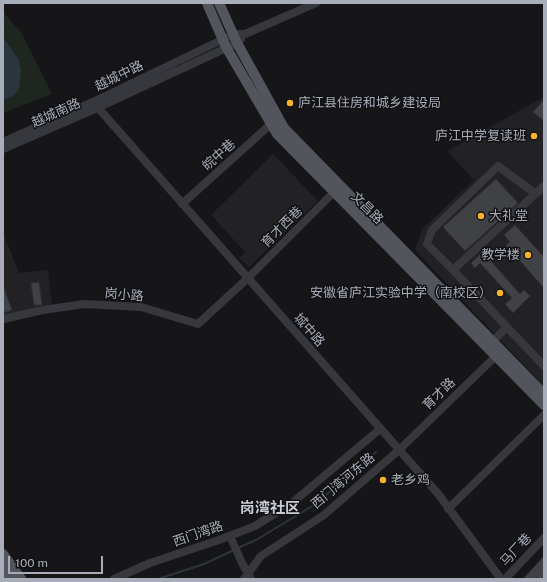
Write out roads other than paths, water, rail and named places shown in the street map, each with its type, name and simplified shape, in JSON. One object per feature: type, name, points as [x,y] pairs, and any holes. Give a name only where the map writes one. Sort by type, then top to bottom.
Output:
[{"type":"main road","name":"文昌路","points":[[207,3],[224,44],[277,134],[544,405]]},
{"type":"main road","name":"文昌路","points":[[219,3],[235,38],[284,128],[544,394]]},
{"type":"main road","points":[[3,554],[21,579]]},
{"type":"main road","points":[[3,569],[10,579]]},
{"type":"street","name":"越城中路","points":[[3,142],[95,105],[235,38],[316,3]]},
{"type":"street","name":"越城南路","points":[[3,149],[95,105]]},
{"type":"street","name":"城中路","points":[[95,105],[439,495],[501,579]]},
{"type":"street","name":"皖中巷","points":[[182,204],[271,124]]},
{"type":"street","points":[[536,194],[498,166],[432,230],[428,244],[544,366]]},
{"type":"street","points":[[453,270],[544,186]]},
{"type":"street","name":"育才西巷","points":[[248,278],[334,192]]},
{"type":"street","name":"岗小路","points":[[3,319],[43,310],[84,304],[141,307],[198,324],[248,278]]},
{"type":"street","points":[[493,341],[508,327]]},
{"type":"street","name":"育才路","points":[[399,450],[496,356]]},
{"type":"street","points":[[448,508],[544,415]]},
{"type":"street","name":"西门湾路","points":[[114,579],[150,563],[231,539],[255,526],[292,503],[380,429]]},
{"type":"street","name":"西门湾河东路","points":[[247,578],[261,556],[324,515],[399,450]]},
{"type":"street","name":"马厂巷","points":[[505,579],[544,538]]},
{"type":"street","points":[[231,539],[247,578]]},
{"type":"waterway","points":[[238,548],[256,540],[314,505],[376,452]]},
{"type":"waterway","points":[[158,579],[204,564],[234,550]]},
{"type":"place","name":"庐江县住房和城乡建设局","points":[[290,103]]},
{"type":"place","name":"庐江中学复读班","points":[[534,136]]},
{"type":"place","name":"大礼堂","points":[[481,216]]},
{"type":"place","name":"教学楼","points":[[528,255]]},
{"type":"place","name":"安徽省庐江实验中学（南校区）","points":[[500,293]]},
{"type":"place","name":"老乡鸡","points":[[383,480]]},
{"type":"district","name":"岗湾社区","points":[[270,508]]}]
